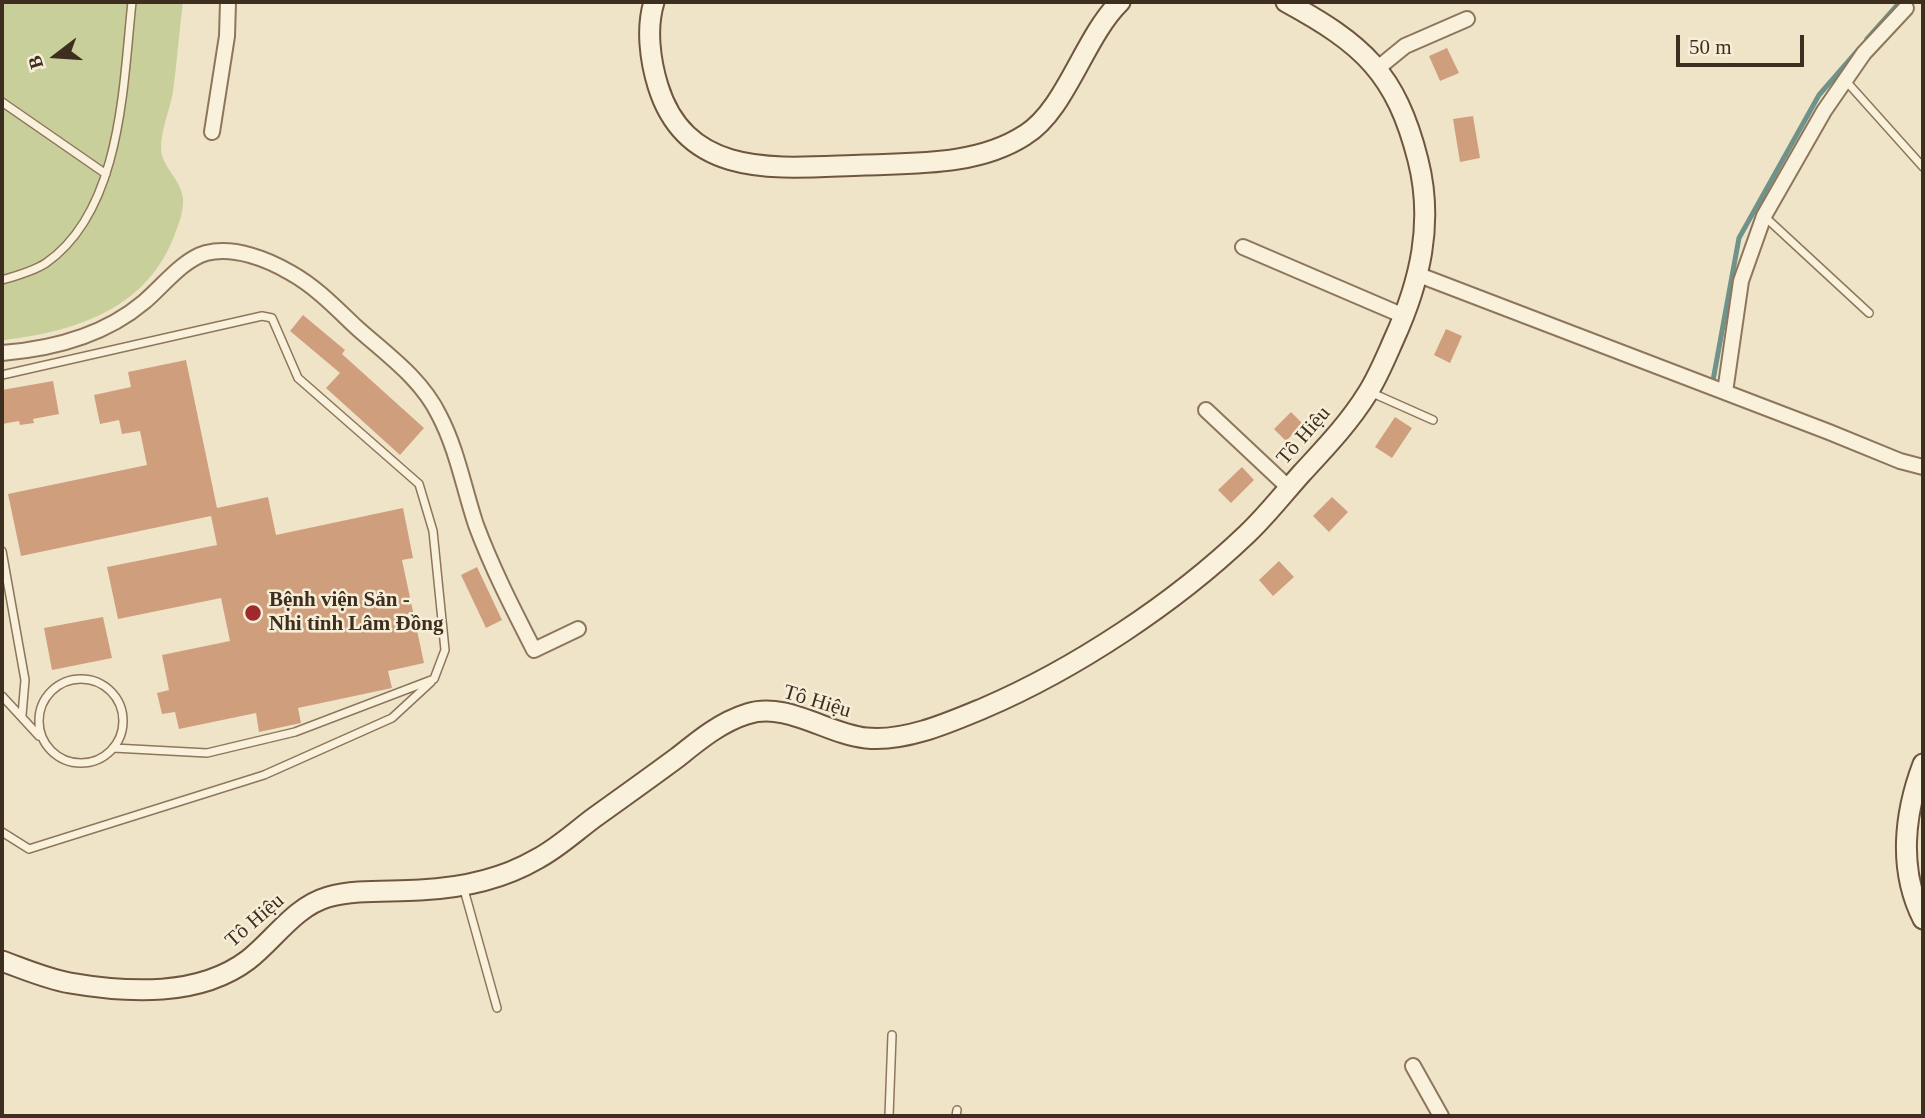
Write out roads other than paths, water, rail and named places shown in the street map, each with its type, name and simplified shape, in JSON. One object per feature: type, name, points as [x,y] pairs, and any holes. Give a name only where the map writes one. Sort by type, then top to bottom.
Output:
[{"type":"street","points":[[212,132],[227,36],[228,2]]},
{"type":"street","points":[[654,2],[650,36],[652,56],[661,97],[673,120],[696,144],[719,157],[741,164],[789,166],[947,161],[1000,148],[1026,135],[1056,102],[1094,36],[1120,2]]},
{"type":"street","name":"Tô Hiệu","points":[[2,961],[67,983],[159,990],[213,979],[248,959],[299,912],[315,902],[347,893],[463,886],[488,881],[541,858],[705,735],[747,714],[765,710],[784,713],[859,738],[888,738],[932,727],[983,708],[1078,661],[1178,591],[1216,562],[1251,530],[1353,415],[1369,392],[1404,316],[1419,275],[1426,219],[1420,167],[1397,100],[1378,68],[1356,46],[1286,2]]},
{"type":"street","points":[[1725,392],[1741,281],[1764,216],[1824,111],[1864,52],[1906,8]]},
{"type":"street","points":[[1378,68],[1405,46],[1467,19]]},
{"type":"street","points":[[1244,247],[1404,316]]},
{"type":"street","points":[[2,353],[57,345],[109,326],[143,303],[189,261],[205,253],[226,251],[263,259],[293,273],[403,368],[426,392],[440,415],[494,570],[534,650],[578,629]]},
{"type":"street","points":[[1419,275],[1889,457],[1923,467]]},
{"type":"street","points":[[1206,410],[1289,488]]},
{"type":"street","points":[[1923,764],[1910,808],[1906,851],[1908,874],[1923,919]]},
{"type":"street","points":[[1413,1066],[1439,1116]]},
{"type":"lane","points":[[2,280],[46,263],[73,237],[95,202],[106,174],[117,130],[132,2]]},
{"type":"lane","points":[[1846,81],[1923,167]]},
{"type":"lane","points":[[2,102],[106,174]]},
{"type":"lane","points":[[1764,216],[1869,313]]},
{"type":"lane","points":[[2,375],[262,316],[272,318],[298,378],[419,484],[433,531],[445,650],[434,680],[392,718],[264,775],[29,849],[2,832]]},
{"type":"lane","points":[[1369,392],[1433,420]]},
{"type":"lane","points":[[2,551],[25,680],[22,715]]},
{"type":"lane","points":[[2,696],[22,715],[53,753],[78,764],[103,757],[114,748],[123,723],[115,697],[92,680],[64,682],[52,690],[43,701],[39,715],[45,743]]},
{"type":"lane","points":[[114,748],[207,752],[295,732],[434,680]]},
{"type":"lane","points":[[463,886],[497,1007]]},
{"type":"lane","points":[[889,1116],[892,1035]]},
{"type":"waterway","points":[[1867,39],[1900,2]]},
{"type":"waterway","points":[[1712,386],[1739,238],[1819,95],[1859,49]]},
{"type":"place","name":"Bệnh viện Sản - Nhi tỉnh Lâm Đồng","points":[[253,613]]}]
